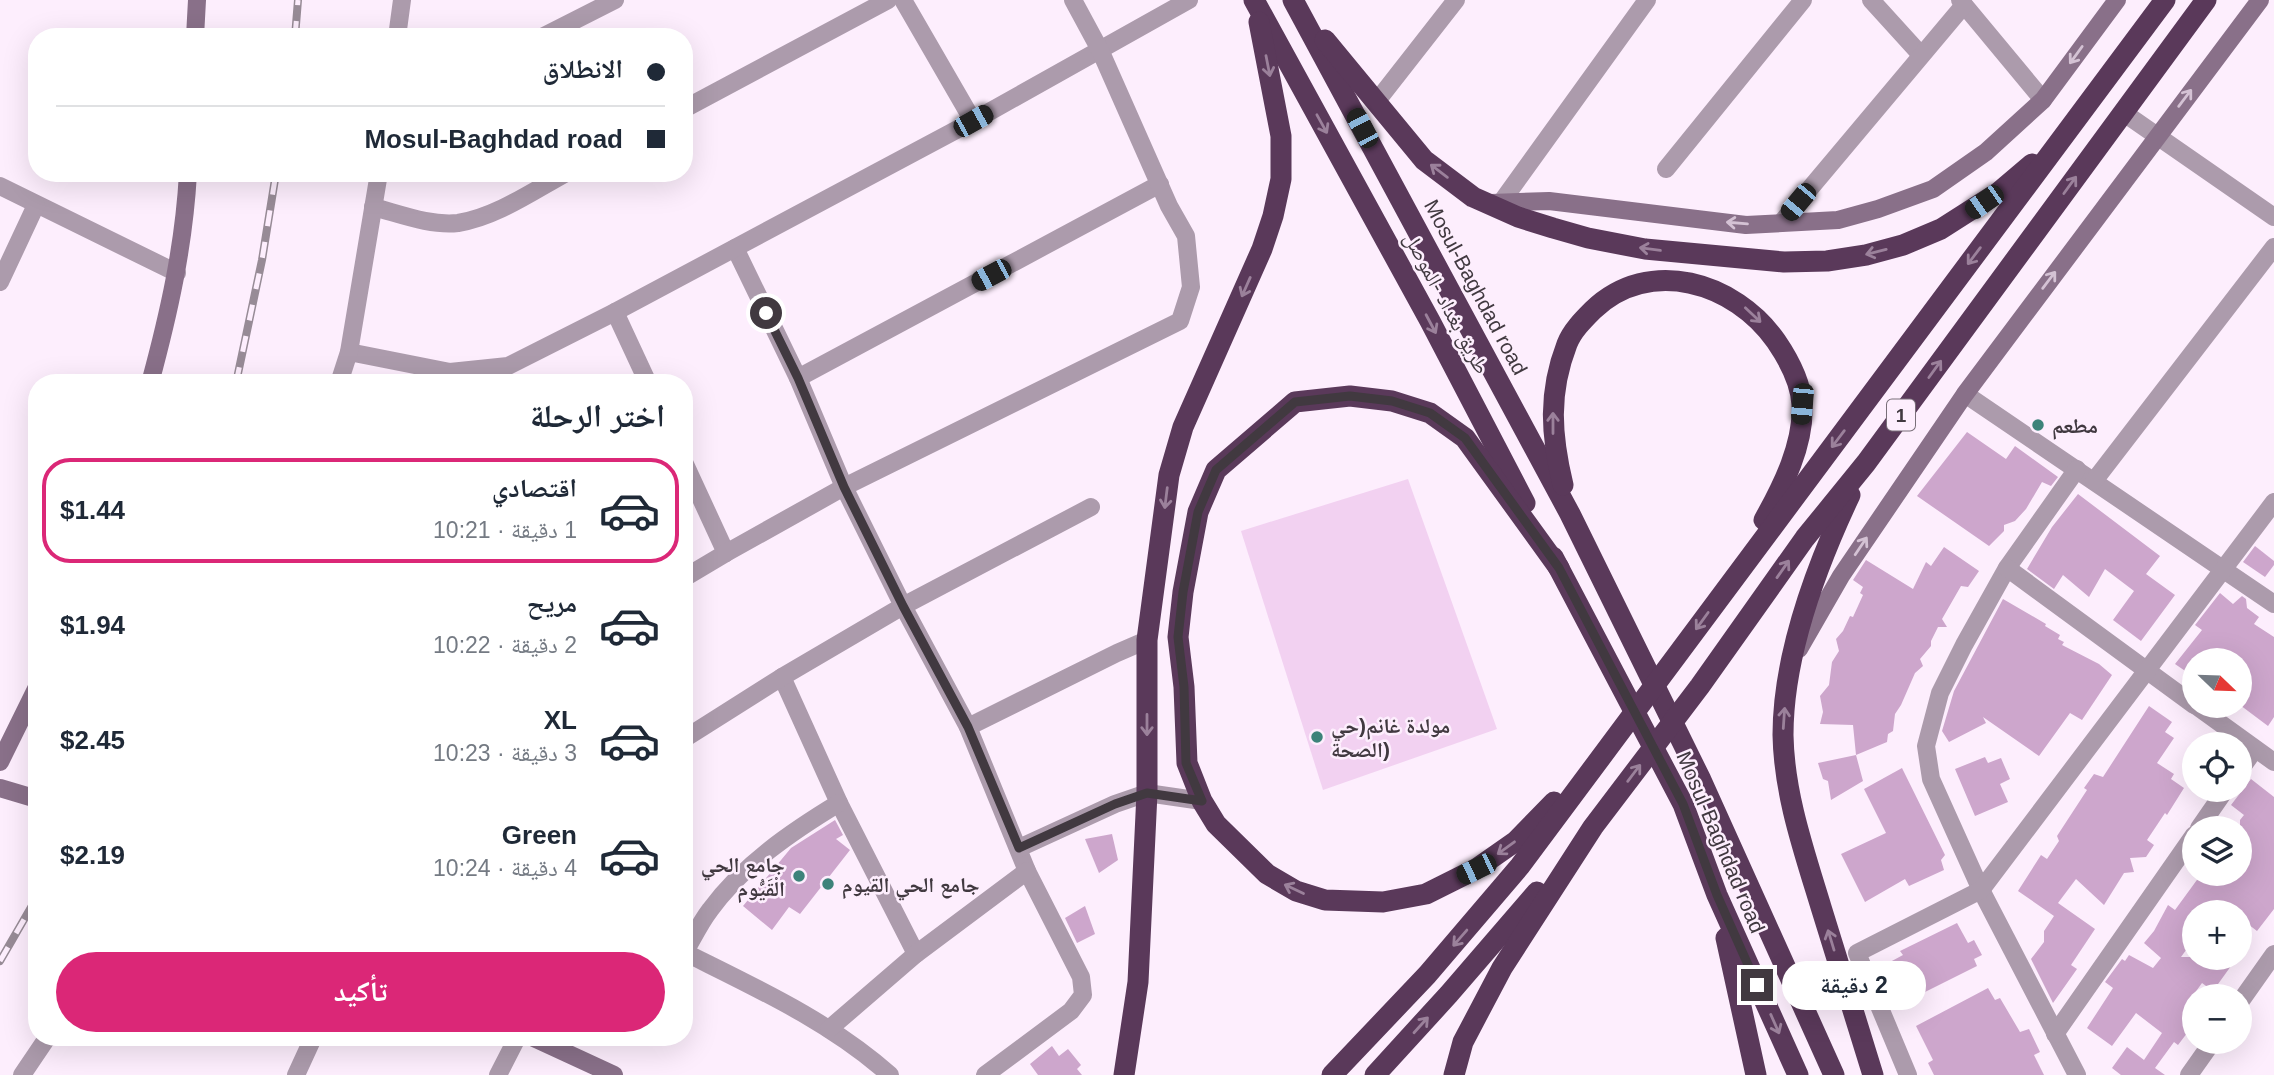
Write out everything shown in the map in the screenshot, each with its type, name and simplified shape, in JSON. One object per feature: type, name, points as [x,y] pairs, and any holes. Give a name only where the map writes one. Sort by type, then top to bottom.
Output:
[{"type":"highway","name":"طريق بغداد -الموصل","points":[[1253,0],[1430,321],[1593,632]]},
{"type":"highway","points":[[1124,1075],[1138,982],[1147,793],[1147,640],[1169,475],[1183,427],[1262,249],[1281,179],[1281,136],[1253,0]]},
{"type":"highway","name":"1","points":[[1593,827],[1700,685],[1806,537],[1866,463],[2206,0]]},
{"type":"highway","points":[[1297,2],[1424,160],[1492,203],[1553,228],[1588,238],[1645,248],[1744,260],[1827,261],[1891,248],[1941,229],[1999,192],[2027,169],[2073,123]]},
{"type":"highway","name":"Mosul-Baghdad road","points":[[1297,2],[1570,514],[1701,780],[1834,1075]]},
{"type":"highway","points":[[1332,1075],[1419,983],[1520,866],[2073,123],[2159,3]]},
{"type":"highway","points":[[1570,514],[1552,426],[1560,369],[1568,342],[1581,322],[1600,303],[1618,291],[1640,283],[1668,279],[1694,283],[1720,292],[1744,307],[1768,329],[1797,378],[1802,404],[1799,438],[1787,474],[1724,591]]},
{"type":"highway","points":[[1559,568],[1465,438],[1430,413],[1392,401],[1350,396],[1295,402],[1216,470],[1198,512],[1183,592],[1178,637],[1184,687],[1186,763],[1202,801],[1216,824],[1267,874],[1296,891],[1325,900],[1383,902],[1426,894],[1476,869],[1516,841],[1608,749]]},
{"type":"highway","points":[[1866,463],[1848,498],[1812,586],[1790,668],[1783,735],[1786,775],[1794,812],[1873,1075]]},
{"type":"highway","name":"Mosul-Baghdad road","points":[[1593,632],[1683,804],[1717,895],[1798,1075]]},
{"type":"highway","points":[[1374,1075],[1457,985],[1593,827]]},
{"type":"highway","points":[[1454,1075],[1464,1042],[1496,978],[1593,827]]},
{"type":"highway","points":[[1717,895],[1756,1075]]},
{"type":"main road","points":[[195,28],[197,0]]},
{"type":"main road","points":[[1492,203],[1549,201],[1745,225],[1838,220],[1933,189],[1986,152],[2043,100],[2117,0]]},
{"type":"main road","points":[[1790,668],[1840,576],[1965,394],[2260,0]]},
{"type":"main road","points":[[152,374],[177,273],[187,182]]},
{"type":"main road","points":[[0,762],[28,705]]},
{"type":"main road","points":[[0,788],[28,796]]},
{"type":"main road","points":[[551,1046],[614,1075]]},
{"type":"street","points":[[398,28],[402,0]]},
{"type":"street","points":[[560,28],[615,0]]},
{"type":"street","points":[[693,104],[888,0]]},
{"type":"street","points":[[903,0],[973,121]]},
{"type":"street","points":[[693,572],[844,487],[1180,321],[1191,287],[1186,236],[1100,50],[1073,0]]},
{"type":"street","points":[[502,374],[508,366],[615,312],[973,121],[1189,0]]},
{"type":"street","points":[[1377,101],[1456,0]]},
{"type":"street","points":[[1492,203],[1647,0]]},
{"type":"street","points":[[1666,169],[1803,0]]},
{"type":"street","points":[[1871,0],[1921,55]]},
{"type":"street","points":[[1781,223],[1962,3],[2043,100]]},
{"type":"street","points":[[2124,113],[2274,217]]},
{"type":"street","points":[[343,374],[349,352],[377,182]]},
{"type":"street","points":[[373,207],[428,221],[456,223],[477,218],[549,182]]},
{"type":"street","points":[[798,378],[1160,184]]},
{"type":"street","points":[[0,186],[177,273]]},
{"type":"street","points":[[0,282],[36,205]]},
{"type":"street","points":[[2094,481],[2274,247]]},
{"type":"street","points":[[735,248],[798,378],[844,487],[903,606],[968,727],[1027,871],[1082,977],[1083,995],[1071,1011],[985,1075]]},
{"type":"street","points":[[615,312],[644,374]]},
{"type":"street","points":[[349,352],[450,372],[475,374]]},
{"type":"street","points":[[1965,394],[2274,604]]},
{"type":"street","points":[[2077,470],[2007,568],[1940,693],[1926,746],[1931,779],[1981,890],[2077,1075]]},
{"type":"street","points":[[693,481],[726,552]]},
{"type":"street","points":[[1908,1075],[1857,953],[1981,890],[2274,502]]},
{"type":"street","points":[[693,732],[903,606],[1091,507]]},
{"type":"street","points":[[2007,568],[2182,696]]},
{"type":"street","points":[[968,727],[1147,640]]},
{"type":"street","points":[[782,677],[839,803],[916,954]]},
{"type":"street","points":[[2213,718],[2274,762]]},
{"type":"street","points":[[2252,752],[2255,748]]},
{"type":"street","points":[[1019,848],[1115,804],[1147,793],[1202,801]]},
{"type":"street","points":[[693,938],[709,911],[739,876],[769,850],[839,803]]},
{"type":"street","points":[[2056,1034],[2182,852]]},
{"type":"street","points":[[829,1029],[916,954],[1027,871]]},
{"type":"street","points":[[2252,985],[2274,954]]},
{"type":"street","points":[[693,956],[794,1007],[891,1075]]},
{"type":"street","points":[[22,1075],[42,1046]]},
{"type":"street","points":[[296,1075],[309,1046]]},
{"type":"street","points":[[498,1075],[513,1046]]},
{"type":"street","points":[[2189,1075],[2204,1054]]},
{"type":"shaded area","points":[[1408,479],[1497,729],[1323,790],[1241,531]]},
{"type":"building","points":[[1967,432],[2006,459],[2015,446],[2058,477],[2051,486],[2042,482],[2026,509],[2015,521],[2004,525],[2004,531],[1989,546],[1917,496]]},
{"type":"building","points":[[2078,494],[2160,556],[2146,574],[2175,595],[2141,641],[2113,620],[2134,591],[2105,569],[2089,597],[2063,575],[2054,589],[2027,569],[2052,527]]},
{"type":"building","points":[[2255,546],[2274,561],[2265,577],[2243,562]]},
{"type":"building","points":[[1944,547],[1979,571],[1968,587],[1961,586],[1942,619],[1947,627],[1938,627],[1931,646],[1920,659],[1923,666],[1915,673],[1895,714],[1893,731],[1888,734],[1887,742],[1856,755],[1853,725],[1820,724],[1823,712],[1820,696],[1829,685],[1832,662],[1839,651],[1836,639],[1850,616],[1853,617],[1863,595],[1860,593],[1863,587],[1853,580],[1866,560],[1913,589],[1926,562],[1931,566]]},
{"type":"building","points":[[2220,593],[2233,604],[2242,596],[2246,599],[2247,608],[2259,617],[2254,624],[2274,637],[2274,717],[2268,726],[2252,714],[2252,648],[2188,648],[2202,630],[2195,625]]},
{"type":"building","points":[[2003,599],[2046,624],[2045,626],[2060,635],[2058,639],[2064,642],[2062,645],[2099,664],[2112,675],[2082,720],[2070,713],[2039,756],[1983,717],[1986,723],[1949,742],[1942,731],[1954,691]]},
{"type":"building","points":[[2182,655],[2182,669],[2175,664]]},
{"type":"building","points":[[2149,706],[2172,722],[2165,732],[2174,738],[2157,763],[2174,774],[2171,779],[2182,787],[2182,791],[2147,840],[2154,845],[2146,857],[2130,858],[2134,872],[2124,873],[2104,905],[2076,879],[2058,903],[2095,929],[2071,965],[2077,969],[2053,1003],[2031,959],[2044,942],[2044,931],[2054,916],[2018,891],[2041,855],[2047,859],[2059,841],[2057,836],[2087,790],[2084,788],[2094,774],[2103,777]]},
{"type":"building","points":[[1856,755],[1863,781],[1831,800],[1828,781],[1823,779],[1818,763]]},
{"type":"building","points":[[1985,757],[1988,763],[2001,758],[2010,779],[2000,784],[2008,802],[1975,816],[1955,769]]},
{"type":"building","points":[[1902,768],[1945,855],[1941,860],[1944,870],[1909,886],[1905,879],[1865,902],[1841,854],[1886,833],[1864,789]]},
{"type":"building","points":[[2252,780],[2274,797],[2274,909],[2257,931],[2252,927],[2252,900],[2182,900],[2193,886],[2252,886],[2252,816],[2243,816],[2231,805],[2233,802],[2252,802]]},
{"type":"building","points":[[835,820],[843,835],[836,839],[850,850],[800,914],[789,907],[772,930],[743,906],[791,848]]},
{"type":"building","points":[[1112,834],[1118,860],[1099,873],[1085,839]]},
{"type":"building","points":[[2182,900],[2182,970],[2228,970],[2218,984],[2182,984],[2182,1040],[2178,1045],[2174,1042],[2155,1068],[2165,1075],[2121,1075],[2112,1068],[2127,1047],[2144,1060],[2162,1033],[2136,1013],[2112,1046],[2087,1028],[2113,988],[2105,982],[2122,959],[2125,961],[2129,955],[2153,968],[2161,958],[2144,943],[2168,905],[2175,910]]},
{"type":"building","points":[[1085,906],[1095,934],[1077,943],[1065,918]]},
{"type":"building","points":[[1957,923],[1968,943],[1974,940],[1982,955],[1974,959],[1977,966],[1909,1000],[1890,962],[1903,955],[1900,951]]},
{"type":"building","points":[[1988,988],[1995,1000],[2000,998],[2020,1032],[2029,1029],[2040,1052],[2034,1055],[2044,1075],[1934,1075],[1928,1063],[1933,1060],[1916,1026]]},
{"type":"building","points":[[1052,1046],[1059,1056],[1068,1049],[1081,1065],[1077,1069],[1082,1075],[1038,1075],[1030,1064]]},
{"type":"railway","points":[[296,28],[298,0]]},
{"type":"railway","points":[[238,374],[262,260],[275,182]]},
{"type":"railway","points":[[0,961],[28,913]]},
{"type":"place","name":"مطعم","points":[[2038,425]]},
{"type":"place","name":"مولدة غانم(حي الصحة)","points":[[1317,737]]},
{"type":"place","name":"جامع الحي الْقَيُّوم","points":[[799,876]]},
{"type":"place","name":"جامع الحي القيوم","points":[[828,884]]},
{"type":"route","points":[[766,313],[798,378],[844,487],[903,606],[968,727],[1019,848],[1115,804],[1147,793],[1202,801],[1186,763],[1184,687],[1178,637],[1183,592],[1198,512],[1216,470],[1295,402],[1350,396],[1392,401],[1430,413],[1465,438],[1559,568],[1683,804],[1717,895],[1757,985]]}]
